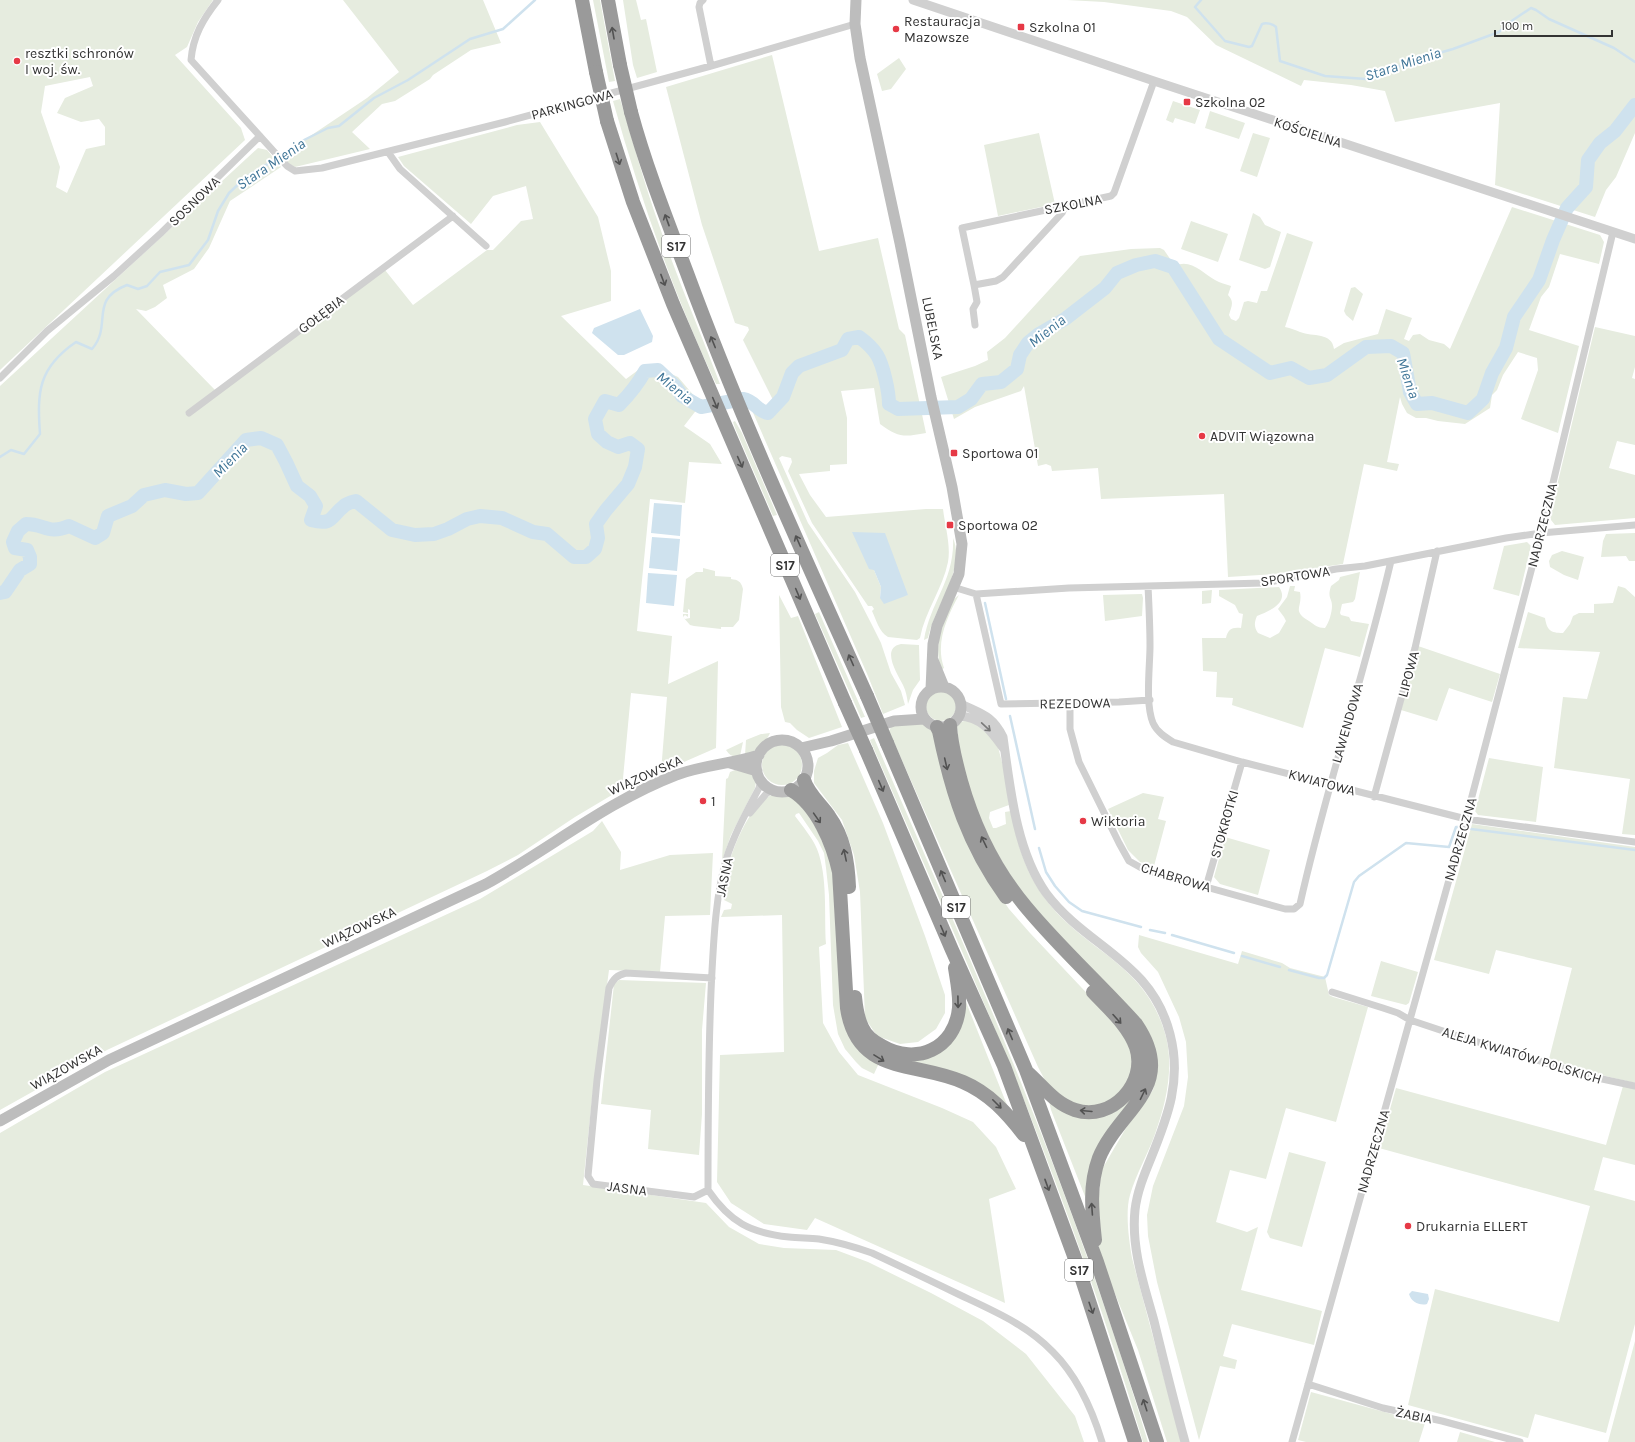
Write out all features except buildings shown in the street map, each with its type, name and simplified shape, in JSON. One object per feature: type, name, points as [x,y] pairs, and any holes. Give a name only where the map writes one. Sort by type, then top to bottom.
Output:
[{"type":"highway","name":"S17","points":[[608,0],[620,65],[631,112],[655,188],[727,378],[887,743],[1026,1070],[1097,1262],[1157,1442]]},
{"type":"highway","name":"S17","points":[[583,4],[607,121],[633,202],[672,304],[952,950],[1004,1066],[1077,1264],[1135,1442]]},
{"type":"highway","points":[[949,722],[939,731],[956,801],[984,863],[1022,918],[1121,1023],[1132,1039],[1136,1048],[1138,1065],[1134,1081],[1122,1099],[1108,1108],[1092,1112],[1076,1110],[1061,1104],[1026,1070]]},
{"type":"highway","points":[[949,722],[957,765],[965,794],[975,822],[996,866],[1013,891],[1034,916],[1136,1024],[1148,1047],[1150,1070],[1144,1092],[1135,1107],[1108,1141],[1096,1170],[1092,1206],[1097,1262]]},
{"type":"highway","points":[[804,780],[806,787],[830,817],[845,849],[848,869],[856,1002],[862,1028],[870,1038],[892,1052],[906,1055],[922,1053],[938,1046],[949,1035],[956,1022],[959,1008],[958,983],[952,950]]},
{"type":"highway","points":[[791,790],[798,794],[821,824],[835,854],[839,872],[848,1014],[854,1032],[861,1043],[884,1061],[906,1068],[948,1076],[984,1092],[997,1103],[1015,1123],[1034,1149]]},
{"type":"main road","name":"LUBELSKA","points":[[856,0],[856,24],[861,65],[900,243],[931,397],[952,488],[962,544],[959,574],[937,626],[933,644],[931,689]]},
{"type":"main road","name":"LUBELSKA","points":[[933,659],[944,686]]},
{"type":"main road","points":[[944,686],[956,692],[961,704],[949,722],[930,724],[924,719],[920,706],[924,696],[931,689],[944,686]]},
{"type":"main road","points":[[801,748],[831,741],[894,721],[920,706]]},
{"type":"main road","points":[[894,721],[924,719]]},
{"type":"main road","points":[[777,740],[790,741],[801,748],[808,760],[808,770],[804,780],[798,786],[791,790],[782,791],[773,789],[759,775],[759,755],[764,747],[777,740]]},
{"type":"main road","points":[[808,760],[831,741]]},
{"type":"main road","name":"WIĄZOWSKA","points":[[0,1121],[109,1060],[486,884],[521,864],[597,814],[625,799],[677,775],[703,767],[759,755]]},
{"type":"main road","name":"WIĄZOWSKA","points":[[730,762],[759,775]]},
{"type":"street","points":[[218,0],[196,35],[192,45],[190,60],[260,136]]},
{"type":"street","points":[[704,0],[700,3],[699,7],[711,66]]},
{"type":"street","name":"KOŚCIELNA","points":[[913,0],[1154,82],[1635,239]]},
{"type":"street","name":"PARKINGOWA","points":[[260,136],[287,166],[295,171],[322,168],[505,122],[711,66],[856,24]]},
{"type":"street","name":"SZKOLNA","points":[[974,285],[962,228],[1108,197],[1114,194],[1154,82]]},
{"type":"street","name":"SOSNOWA","points":[[0,378],[47,331],[114,276],[156,237],[260,136]]},
{"type":"street","points":[[388,152],[400,169],[486,246]]},
{"type":"street","points":[[975,324],[973,309],[977,302],[974,285],[996,281],[1003,277],[1062,213],[1065,206]]},
{"type":"street","name":"GOŁĘBIA","points":[[189,413],[454,216]]},
{"type":"street","name":"NADRZECZNA","points":[[1292,1442],[1466,820],[1541,533],[1613,232]]},
{"type":"street","name":"SPORTOWA","points":[[953,587],[976,594],[1069,588],[1264,583],[1391,561],[1437,550],[1541,533],[1635,525]]},
{"type":"street","name":"LIPOWA","points":[[1374,796],[1415,648],[1437,550]]},
{"type":"street","name":"LAWENDOWA","points":[[1297,908],[1300,904],[1330,784],[1377,619],[1391,561]]},
{"type":"street","name":"KWIATOWA","points":[[1148,586],[1150,700],[1154,724],[1165,737],[1186,746],[1242,762],[1466,820],[1635,842]]},
{"type":"street","name":"REZEDOWA","points":[[976,594],[1001,704],[1150,700]]},
{"type":"street","name":"CHABROWA","points":[[1070,703],[1070,729],[1079,762],[1129,861],[1145,870],[1285,909],[1290,910],[1297,908]]},
{"type":"street","points":[[961,704],[988,716],[998,726],[1003,737],[1022,841],[1027,857],[1037,878],[1046,892],[1064,914],[1137,974],[1152,993],[1160,1007],[1171,1038],[1175,1071],[1172,1097],[1165,1122],[1142,1182],[1136,1206],[1134,1230],[1140,1268],[1185,1442]]},
{"type":"street","points":[[949,722],[978,719],[987,726],[1005,750]]},
{"type":"street","name":"STOKROTKI","points":[[1206,887],[1242,762]]},
{"type":"street","name":"JASNA","points":[[712,978],[626,973],[618,975],[612,980],[609,988],[600,1057],[588,1176],[593,1184],[694,1197],[708,1190],[709,1034],[718,906],[723,871],[731,845],[759,788],[759,775]]},
{"type":"street","name":"JASNA","points":[[740,826],[757,804],[773,789]]},
{"type":"street","name":"ALEJA KWIATÓW POLSKICH","points":[[1332,992],[1398,1013],[1410,1020],[1458,1036],[1582,1074],[1635,1086]]},
{"type":"street","points":[[708,1190],[733,1219],[756,1231],[787,1237],[818,1239],[851,1245],[872,1253],[1009,1318],[1034,1335],[1054,1352],[1073,1376],[1087,1400],[1102,1442]]},
{"type":"street","name":"ŻABIA","points":[[1308,1384],[1383,1408],[1435,1419],[1520,1442]]},
{"type":"shaded area","points":[[0,0],[213,0],[198,22],[187,47],[175,55],[241,128],[245,140],[0,370]],"holes":[[[90,77],[93,86],[65,98],[57,113],[81,122],[99,119],[105,127],[105,145],[86,149],[67,193],[56,187],[60,167],[41,112],[45,86]]]},
{"type":"shaded area","points":[[343,0],[483,0],[501,43],[471,50],[433,75],[430,79],[395,101],[382,104],[352,132],[370,149],[295,167],[289,164],[282,155],[367,98],[399,72]]},
{"type":"shaded area","points":[[593,0],[600,0],[615,81],[609,82]]},
{"type":"shaded area","points":[[623,0],[636,0],[641,20],[646,19],[657,72],[637,78],[633,65]]},
{"type":"shaded area","points":[[1067,0],[1635,0],[1635,133],[1616,177],[1606,190],[1595,217],[1495,185],[1500,103],[1395,122],[1385,91],[1351,85],[1304,80],[1301,86],[1216,45],[1187,17],[1171,11],[1104,2]]},
{"type":"shaded area","points":[[772,55],[819,251],[878,238],[899,329],[905,335],[926,433],[907,436],[892,432],[880,424],[874,388],[841,391],[847,418],[847,464],[830,465],[830,471],[799,474],[810,495],[826,517],[943,509],[948,542],[948,562],[946,572],[922,628],[920,638],[917,640],[888,637],[882,632],[872,611],[874,609],[872,606],[868,606],[812,523],[788,471],[792,462],[791,458],[782,456],[779,458],[808,523],[855,592],[881,643],[891,673],[901,691],[905,705],[883,714],[868,676],[751,408],[770,419],[777,408],[743,340],[749,330],[748,327],[735,323],[702,225],[666,87]],"holes":[[[874,570],[908,595],[880,598],[881,587]]]},
{"type":"shaded area","points":[[899,58],[906,69],[891,89],[882,91],[877,74]]},
{"type":"shaded area","points":[[620,99],[648,194],[681,285],[720,384],[716,384],[700,350],[658,244],[634,173],[613,101]]},
{"type":"shaded area","points":[[1173,101],[1200,110],[1195,124],[1175,118],[1173,123],[1166,120]]},
{"type":"shaded area","points":[[1210,111],[1245,123],[1239,139],[1205,128]]},
{"type":"shaded area","points":[[540,122],[598,217],[611,271],[611,301],[561,316],[626,379],[641,368],[653,366],[678,377],[701,404],[684,426],[710,444],[722,464],[689,462],[685,503],[650,499],[637,631],[672,636],[668,684],[718,661],[716,748],[661,772],[667,697],[631,693],[622,789],[575,817],[518,855],[487,871],[107,1050],[0,1110],[0,386],[258,148],[267,150],[281,167],[230,201],[209,248],[194,269],[163,285],[167,298],[155,307],[146,311],[136,309],[215,390],[185,413],[188,416],[385,270],[413,305],[487,250],[493,250],[521,221],[533,219],[526,186],[493,196],[471,224],[404,166],[398,157],[517,125]]},
{"type":"shaded area","points":[[1039,133],[1055,204],[998,216],[984,145]]},
{"type":"shaded area","points":[[1253,133],[1270,138],[1257,177],[1240,171]]},
{"type":"shaded area","points":[[1512,207],[1600,235],[1604,242],[1599,264],[1560,254],[1549,287],[1541,297],[1529,330],[1579,346],[1558,433],[1521,419],[1538,370],[1537,358],[1518,352],[1503,375],[1497,390],[1492,395],[1490,408],[1465,424],[1426,418],[1416,418],[1407,413],[1400,397],[1387,462],[1399,464],[1397,471],[1364,464],[1343,564],[1274,574],[1228,577],[1224,494],[1101,499],[1098,468],[1052,471],[1051,466],[1046,464],[1038,466],[1024,386],[1021,391],[975,407],[954,419],[941,377],[975,366],[988,360],[987,352],[1005,338],[1080,256],[1131,249],[1160,248],[1164,250],[1175,266],[1181,264],[1191,265],[1217,281],[1231,286],[1228,295],[1232,302],[1229,315],[1231,319],[1236,321],[1239,318],[1244,302],[1248,301],[1257,303],[1261,291],[1267,291],[1287,233],[1313,242],[1285,327],[1300,332],[1326,337],[1330,340],[1334,349],[1344,343],[1378,334],[1386,309],[1412,318],[1404,339],[1409,341],[1413,335],[1420,334],[1429,340],[1444,344],[1450,349]]},
{"type":"shaded area","points":[[1253,213],[1260,217],[1265,225],[1281,232],[1270,267],[1265,269],[1239,260]]},
{"type":"shaded area","points":[[1191,221],[1228,234],[1218,262],[1181,249]]},
{"type":"shaded area","points":[[1355,287],[1363,294],[1353,321],[1344,311],[1351,288]]},
{"type":"shaded area","points":[[1595,327],[1635,336],[1635,367],[1632,378],[1635,379],[1635,445],[1617,441],[1609,468],[1635,475],[1635,518],[1555,525],[1551,520],[1550,515]]},
{"type":"shaded area","points":[[735,421],[742,433],[777,515],[773,516],[735,428],[733,422]]},
{"type":"shaded area","points":[[1635,533],[1635,561],[1629,561],[1626,556],[1601,557],[1603,541],[1606,534]]},
{"type":"shaded area","points":[[953,538],[956,550],[956,562],[953,575],[928,638],[924,640],[931,614],[950,566],[953,553]]},
{"type":"shaded area","points":[[1527,542],[1531,546],[1519,596],[1493,589],[1504,546]]},
{"type":"shaded area","points":[[1562,551],[1584,557],[1578,580],[1564,575],[1550,567],[1549,561],[1552,555]]},
{"type":"shaded area","points":[[703,568],[715,571],[715,576],[731,577],[731,579],[737,580],[741,584],[743,589],[739,620],[733,627],[721,627],[721,629],[694,626],[690,625],[683,617],[685,619],[690,618],[690,610],[688,609],[688,613],[683,612],[686,579],[696,572],[703,572]]},
{"type":"shaded area","points":[[1360,572],[1355,599],[1353,602],[1342,604],[1340,613],[1341,615],[1349,617],[1351,621],[1369,624],[1360,657],[1325,648],[1303,728],[1232,705],[1233,698],[1216,697],[1217,672],[1203,671],[1202,638],[1226,638],[1231,629],[1241,628],[1243,614],[1239,613],[1235,605],[1219,596],[1219,590],[1279,587],[1282,593],[1280,602],[1277,606],[1257,616],[1255,623],[1258,633],[1270,638],[1279,633],[1286,621],[1278,609],[1287,597],[1290,586],[1295,586],[1294,591],[1300,592],[1300,614],[1316,626],[1325,628],[1329,620],[1332,606],[1329,593],[1331,586],[1339,580],[1340,577]]},
{"type":"shaded area","points":[[1618,586],[1625,588],[1635,597],[1635,835],[1622,834],[1630,779],[1554,768],[1563,697],[1587,699],[1600,652],[1518,648],[1528,612],[1545,618],[1550,630],[1563,633],[1570,624],[1573,616],[1579,613],[1594,613],[1594,604],[1613,603]]},
{"type":"shaded area","points":[[1212,590],[1211,603],[1202,604],[1202,591]]},
{"type":"shaded area","points":[[1142,594],[1142,616],[1105,621],[1103,595]]},
{"type":"shaded area","points":[[779,595],[791,618],[798,616],[842,727],[809,738],[790,723],[785,722],[781,707]]},
{"type":"shaded area","points":[[959,595],[950,612],[944,630],[941,649],[944,668],[941,670],[938,650],[940,633],[954,599]]},
{"type":"shaded area","points":[[819,612],[865,717],[861,718],[815,614]]},
{"type":"shaded area","points":[[901,644],[919,645],[920,680],[913,690],[908,704],[905,690],[892,662],[891,656],[895,646]]},
{"type":"shaded area","points":[[1418,646],[1500,674],[1492,702],[1449,688],[1437,721],[1401,710]]},
{"type":"shaded area","points":[[941,691],[952,695],[956,706],[952,717],[941,721],[930,717],[926,706],[930,695]]},
{"type":"shaded area","points":[[967,720],[982,725],[998,747],[1004,770],[1009,805],[990,812],[989,818],[993,828],[1006,824],[1005,812],[1011,811],[1024,861],[1042,894],[1065,921],[1114,960],[1143,989],[1155,1008],[1164,1030],[1169,1056],[1166,1095],[1155,1134],[1135,1179],[1130,1195],[1128,1218],[1132,1258],[1181,1442],[1167,1442],[1138,1350],[1102,1262],[1096,1232],[1101,1171],[1126,1128],[1153,1090],[1156,1072],[1022,895],[984,831],[962,772],[957,726],[961,722]]},
{"type":"shaded area","points":[[923,724],[933,732],[982,869],[1009,909],[1115,1023],[1131,1048],[1133,1069],[1122,1092],[1103,1105],[1080,1106],[1065,1100],[1047,1084],[1038,1067],[889,731],[892,725]]},
{"type":"shaded area","points":[[944,730],[947,732],[955,775],[968,816],[998,875],[1010,893],[1039,928],[1131,1025],[1142,1045],[1144,1073],[1141,1085],[1130,1105],[1108,1134],[1097,1152],[1089,1181],[1088,1204],[1051,1110],[1049,1101],[1063,1111],[1073,1115],[1087,1117],[1099,1116],[1111,1112],[1121,1106],[1136,1088],[1140,1077],[1142,1065],[1139,1045],[1128,1026],[1027,919],[1000,884],[977,843],[959,800],[947,755],[943,732]]},
{"type":"shaded area","points":[[770,733],[760,747],[745,755],[746,740],[761,734]]},
{"type":"shaded area","points":[[874,738],[1000,1031],[1041,1133],[1097,1286],[1148,1442],[1143,1442],[1101,1311],[1039,1138],[985,1006],[870,740]]},
{"type":"shaded area","points":[[743,742],[740,756],[732,756],[726,750]]},
{"type":"shaded area","points":[[848,743],[883,823],[945,995],[945,1013],[936,1029],[918,1042],[900,1044],[877,1036],[865,1018],[860,892],[854,855],[842,820],[814,783],[814,771],[818,758],[838,745]]},
{"type":"shaded area","points":[[786,745],[793,748],[799,754],[802,765],[801,773],[793,782],[786,785],[778,785],[771,782],[763,773],[762,761],[765,754],[774,746]]},
{"type":"shaded area","points":[[1489,758],[1543,767],[1536,822],[1478,815],[1475,811]]},
{"type":"shaded area","points":[[735,770],[753,774],[756,782],[755,788],[731,835],[722,861],[726,779],[728,778],[730,772]]},
{"type":"shaded area","points":[[1143,793],[1164,797],[1158,819],[1166,821],[1154,866],[1140,862],[1128,850],[1108,809]]},
{"type":"shaded area","points":[[774,794],[792,795],[813,821],[833,866],[843,1011],[879,1063],[874,1074],[862,1068],[845,1049],[838,1034],[833,1005],[829,895],[824,853],[818,841],[799,813],[795,816],[817,849],[823,872],[826,944],[819,947],[823,1023],[839,1052],[858,1075],[942,1108],[973,1122],[996,1147],[1016,1189],[989,1199],[1005,1303],[815,1218],[807,1230],[764,1224],[731,1203],[717,1182],[720,1055],[784,1052],[782,915],[721,917],[724,910],[731,909],[732,904],[724,900],[724,888],[731,857],[737,840],[754,810],[764,800]]},
{"type":"shaded area","points":[[602,821],[621,852],[620,870],[670,855],[713,853],[710,915],[665,916],[660,972],[609,970],[592,1099],[583,1185],[706,1203],[729,1227],[759,1244],[784,1248],[836,1250],[868,1262],[931,1293],[983,1321],[1026,1354],[1075,1416],[1084,1442],[0,1442],[0,1133],[105,1072],[480,899],[593,831]]},
{"type":"shaded area","points":[[1472,824],[1635,847],[1635,1083],[1593,1073],[1549,1059],[1572,968],[1496,950],[1489,974],[1434,960]]},
{"type":"shaded area","points":[[1225,837],[1270,850],[1258,895],[1220,884],[1214,877]]},
{"type":"shaded area","points":[[1139,935],[1238,964],[1242,951],[1282,963],[1290,968],[1325,977],[1329,995],[1368,1007],[1336,1122],[1286,1108],[1266,1179],[1230,1170],[1216,1222],[1247,1232],[1258,1227],[1241,1290],[1322,1311],[1314,1345],[1232,1324],[1223,1356],[1237,1360],[1235,1369],[1220,1366],[1199,1440],[1157,1282],[1148,1236],[1147,1215],[1153,1186],[1184,1106],[1188,1077],[1186,1042],[1179,1017],[1158,972],[1141,953],[1138,947]]},
{"type":"shaded area","points":[[1381,961],[1418,972],[1409,1003],[1406,1005],[1371,996]]},
{"type":"shaded area","points":[[619,980],[706,983],[702,1030],[702,1114],[699,1155],[648,1149],[651,1110],[601,1104],[614,984]]},
{"type":"shaded area","points":[[964,997],[1009,1109],[925,1066],[877,1050],[933,1054]]},
{"type":"shaded area","points":[[1623,1086],[1635,1089],[1635,1165],[1603,1157],[1594,1190],[1635,1201],[1635,1324],[1606,1433],[1535,1414],[1528,1438],[1408,1405],[1435,1289],[1559,1322],[1590,1206],[1379,1148],[1396,1088],[1606,1145]]},
{"type":"shaded area","points":[[1289,1152],[1326,1162],[1302,1247],[1270,1238],[1267,1232]]},
{"type":"shaded area","points":[[1635,1341],[1635,1442],[1608,1442]]},
{"type":"shaded area","points":[[1311,1392],[1425,1423],[1419,1442],[1306,1442],[1298,1440]]},
{"type":"shaded area","points":[[1460,1432],[1495,1442],[1457,1442]]},
{"type":"water","points":[[640,309],[653,336],[652,342],[624,355],[618,355],[592,333],[594,328]]},
{"type":"water","points":[[654,503],[682,505],[680,536],[651,533]]},
{"type":"water","points":[[852,532],[885,533],[908,595],[884,604],[880,598],[881,587],[874,570],[869,569]]},
{"type":"water","points":[[652,537],[680,539],[677,571],[649,568]]},
{"type":"water","points":[[648,573],[677,575],[674,606],[646,603]]},
{"type":"water","points":[[1412,1291],[1428,1294],[1429,1299],[1427,1304],[1416,1303],[1409,1294]]},
{"type":"waterway","name":"Stara Mienia","points":[[0,457],[11,450],[24,454],[40,434],[40,393],[47,371],[54,361],[76,342],[92,349],[98,340],[101,331],[104,306],[108,298],[115,291],[127,285],[138,289],[147,286],[160,272],[189,265],[208,240],[218,211],[229,193],[246,177],[264,166],[289,154],[304,140],[328,128],[339,126],[374,98],[408,80],[470,39],[503,29],[535,0]]},
{"type":"waterway","name":"Stara Mienia","points":[[1201,0],[1195,7],[1225,41],[1249,47],[1252,46],[1262,24],[1271,24],[1276,27],[1280,61],[1325,76],[1366,79],[1418,59],[1453,49],[1499,32],[1531,8],[1549,19],[1614,48],[1635,62]]},
{"type":"waterway","name":"Mienia","points":[[0,593],[5,592],[20,570],[30,564],[30,557],[27,550],[15,548],[13,542],[18,531],[26,524],[51,529],[69,526],[95,538],[103,533],[108,516],[132,506],[144,495],[165,490],[186,494],[198,493],[246,440],[261,438],[277,445],[297,486],[310,496],[316,506],[311,520],[318,522],[327,521],[345,505],[356,501],[392,530],[415,535],[434,534],[448,529],[467,519],[480,516],[502,518],[533,532],[547,534],[574,557],[586,557],[595,549],[598,538],[596,524],[628,484],[635,467],[638,449],[630,443],[618,447],[607,442],[598,434],[595,419],[605,401],[619,405],[634,389],[645,371],[658,370],[675,386],[682,396],[701,407],[743,399],[751,402],[762,411],[768,413],[783,397],[792,373],[799,366],[842,350],[848,339],[859,337],[871,347],[879,359],[885,378],[889,404],[898,409],[958,407],[971,399],[982,384],[1001,382],[1017,369],[1020,355],[1028,343],[1039,334],[1065,319],[1105,288],[1117,273],[1136,265],[1155,261],[1173,267],[1219,339],[1270,373],[1291,368],[1309,378],[1327,375],[1366,347],[1391,346],[1403,353],[1410,392],[1417,404],[1432,403],[1468,413],[1483,399],[1492,373],[1506,348],[1514,317],[1539,280],[1553,240],[1567,208],[1586,187],[1588,160],[1600,143],[1615,131],[1635,105]]},
{"type":"waterway","points":[[985,603],[1006,699]]},
{"type":"waterway","points":[[1010,716],[1035,829]]},
{"type":"waterway","points":[[1289,970],[1324,978],[1327,975],[1354,882],[1359,876],[1406,843],[1449,847],[1456,827],[1458,827]]},
{"type":"waterway","points":[[1471,829],[1635,850]]},
{"type":"waterway","points":[[1039,848],[1046,872],[1055,886],[1069,902],[1082,911],[1141,927]]},
{"type":"waterway","points":[[1150,930],[1165,933]]},
{"type":"waterway","points":[[1172,935],[1234,953]]},
{"type":"waterway","points":[[1242,956],[1280,967]]},
{"type":"place","name":"Szkolna 01","points":[[1021,27]]},
{"type":"place","name":"Restauracja Mazowsze","points":[[896,29]]},
{"type":"place","name":"resztki schronów I woj. św.","points":[[17,61]]},
{"type":"place","name":"Szkolna 02","points":[[1187,102]]},
{"type":"place","name":"ADVIT Wiązowna","points":[[1202,436]]},
{"type":"place","name":"Sportowa 01","points":[[954,453]]},
{"type":"place","name":"Sportowa 02","points":[[950,525]]},
{"type":"place","name":"1","points":[[703,801]]},
{"type":"place","name":"Wiktoria","points":[[1083,821]]},
{"type":"place","name":"Drukarnia ELLERT","points":[[1408,1226]]}]
